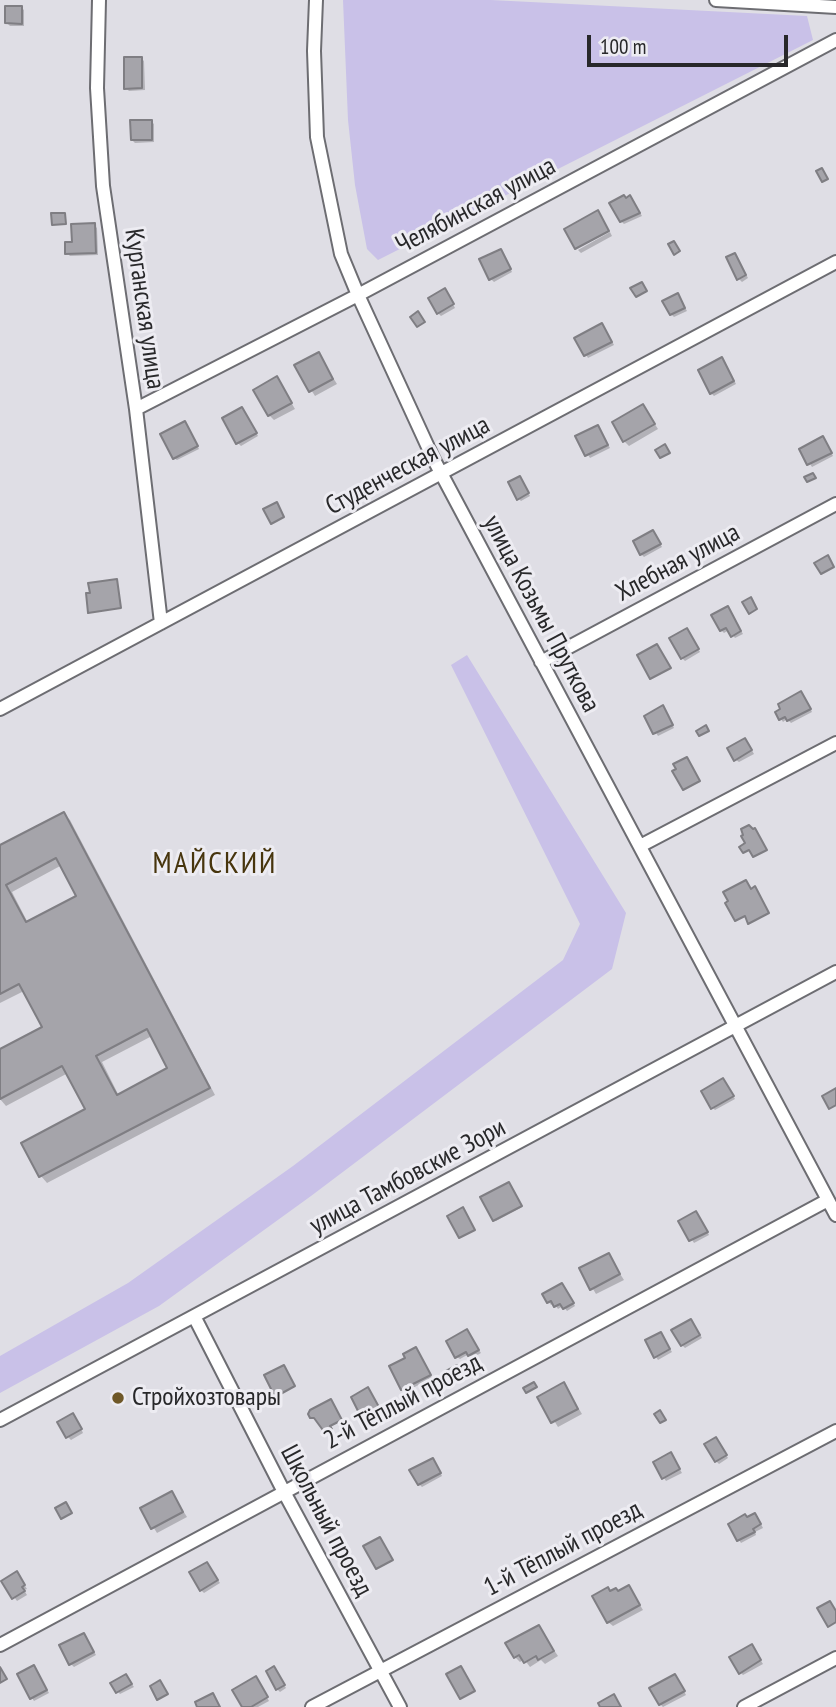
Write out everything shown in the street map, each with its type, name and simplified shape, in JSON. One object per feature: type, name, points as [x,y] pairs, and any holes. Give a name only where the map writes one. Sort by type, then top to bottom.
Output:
[{"type":"street","name":"Курганская улица","points":[[99,0],[97,88],[103,186],[136,409],[162,623]]},
{"type":"street","name":"улица Козьмы Пруткова","points":[[316,0],[314,51],[317,137],[341,254],[358,295],[441,474],[836,1214]]},
{"type":"street","points":[[716,0],[836,7]]},
{"type":"street","name":"Челябинская улица","points":[[136,409],[358,295],[836,40]]},
{"type":"street","name":"Студенческая улица","points":[[0,709],[836,262]]},
{"type":"street","name":"Хлебная улица","points":[[541,662],[836,504]]},
{"type":"street","points":[[640,846],[836,743]]},
{"type":"street","name":"улица Тамбовские Зори","points":[[0,1420],[195,1318],[836,972]]},
{"type":"street","name":"2-й Тёплый проезд","points":[[0,1645],[828,1200]]},
{"type":"street","name":"Школьный проезд","points":[[195,1318],[284,1492],[400,1707]]},
{"type":"street","name":"1-й Тёплый проезд","points":[[312,1707],[836,1431]]},
{"type":"street","points":[[744,1707],[836,1658]]},
{"type":"shaded area","points":[[343,0],[491,0],[807,16],[813,40],[378,260],[367,249],[355,185],[348,120]]},
{"type":"shaded area","points":[[467,655],[626,913],[612,969],[311,1196],[159,1306],[0,1393],[0,1356],[128,1283],[293,1166],[563,960],[580,924],[451,665]]},
{"type":"building","points":[[5,6],[22,6],[22,24],[5,23]]},
{"type":"building","points":[[124,57],[142,57],[142,88],[124,89]]},
{"type":"building","points":[[130,120],[152,120],[152,140],[131,140]]},
{"type":"building","points":[[822,168],[828,179],[822,182],[816,171]]},
{"type":"building","points":[[624,195],[626,198],[630,195],[640,213],[620,222],[609,203]]},
{"type":"building","points":[[598,210],[609,231],[575,249],[564,229]]},
{"type":"building","points":[[51,213],[65,213],[66,224],[52,225]]},
{"type":"building","points":[[95,223],[96,253],[65,254],[65,242],[72,242],[71,224]]},
{"type":"building","points":[[674,241],[680,251],[674,255],[668,244]]},
{"type":"building","points":[[501,249],[511,269],[489,280],[479,259]]},
{"type":"building","points":[[735,253],[746,275],[737,280],[726,257]]},
{"type":"building","points":[[642,282],[647,291],[636,297],[630,288]]},
{"type":"building","points":[[445,288],[454,304],[437,314],[428,298]]},
{"type":"building","points":[[678,293],[685,308],[670,315],[662,301]]},
{"type":"building","points":[[418,311],[425,322],[417,327],[410,317]]},
{"type":"building","points":[[602,323],[612,342],[584,356],[574,338]]},
{"type":"building","points":[[319,352],[333,379],[309,392],[294,365]]},
{"type":"building","points":[[722,357],[734,381],[710,394],[698,370]]},
{"type":"building","points":[[277,376],[292,403],[268,416],[253,390]]},
{"type":"building","points":[[643,404],[655,424],[623,442],[612,422]]},
{"type":"building","points":[[242,407],[257,433],[236,444],[222,418]]},
{"type":"building","points":[[185,421],[198,446],[173,459],[160,434]]},
{"type":"building","points":[[598,425],[608,445],[585,456],[575,436]]},
{"type":"building","points":[[823,436],[832,453],[807,465],[799,449]]},
{"type":"building","points":[[665,444],[670,453],[660,458],[655,450]]},
{"type":"building","points":[[813,473],[816,478],[807,482],[804,477]]},
{"type":"building","points":[[520,476],[529,493],[517,500],[508,482]]},
{"type":"building","points":[[277,502],[284,517],[271,524],[263,509]]},
{"type":"building","points":[[653,530],[661,544],[640,555],[633,541]]},
{"type":"building","points":[[828,555],[834,567],[821,574],[814,563]]},
{"type":"building","points":[[117,579],[121,608],[88,613],[88,583]]},
{"type":"building","points":[[751,597],[757,609],[749,614],[742,602]]},
{"type":"building","points":[[728,606],[741,631],[731,637],[726,628],[720,631],[711,615]]},
{"type":"building","points":[[687,628],[699,649],[681,659],[669,638]]},
{"type":"building","points":[[657,644],[671,668],[650,679],[637,655]]},
{"type":"building","points":[[801,691],[811,709],[787,721],[785,717],[779,720],[775,712],[780,709],[778,704]]},
{"type":"building","points":[[663,705],[673,725],[653,734],[644,716]]},
{"type":"building","points":[[706,725],[709,731],[699,736],[696,731]]},
{"type":"building","points":[[745,738],[752,750],[734,761],[727,748]]},
{"type":"building","points":[[687,757],[700,781],[683,790],[672,771],[676,769],[673,764]]},
{"type":"building","points":[[64,812],[210,1088],[39,1177],[21,1143],[85,1109],[62,1066],[0,1099],[0,1049],[42,1027],[19,984],[0,994],[0,845]],"holes":[[[56,858],[76,896],[26,922],[6,885]],[[147,1029],[167,1068],[117,1095],[96,1056]]]},
{"type":"building","points":[[749,825],[755,828],[767,850],[753,857],[749,850],[743,853],[739,847],[745,843],[741,829]]},
{"type":"building","points":[[746,880],[751,889],[755,886],[769,913],[748,924],[745,916],[735,921],[725,903],[728,901],[723,892]]},
{"type":"building","points":[[723,1078],[734,1096],[711,1109],[701,1091]]},
{"type":"building","points":[[836,1088],[836,1105],[829,1109],[822,1096]]},
{"type":"building","points":[[509,1182],[522,1206],[493,1221],[480,1197]]},
{"type":"building","points":[[463,1207],[475,1230],[459,1238],[447,1216]]},
{"type":"building","points":[[696,1211],[708,1232],[689,1241],[678,1221]]},
{"type":"building","points":[[609,1253],[620,1274],[590,1290],[579,1268]]},
{"type":"building","points":[[562,1283],[574,1303],[563,1309],[560,1304],[554,1307],[551,1301],[547,1303],[542,1294]]},
{"type":"building","points":[[691,1319],[700,1335],[681,1346],[671,1330]]},
{"type":"building","points":[[467,1329],[479,1350],[468,1356],[466,1352],[455,1358],[446,1341]]},
{"type":"building","points":[[661,1332],[670,1349],[654,1358],[645,1340]]},
{"type":"building","points":[[416,1347],[431,1375],[401,1390],[389,1366],[405,1358],[403,1354]]},
{"type":"building","points":[[284,1365],[295,1386],[275,1397],[264,1375]]},
{"type":"building","points":[[457,1365],[460,1371],[449,1377],[446,1371]]},
{"type":"building","points":[[534,1382],[537,1387],[526,1393],[523,1388]]},
{"type":"building","points":[[564,1382],[578,1409],[551,1423],[537,1397]]},
{"type":"building","points":[[368,1387],[379,1407],[361,1417],[351,1397]]},
{"type":"building","points":[[331,1399],[342,1420],[330,1426],[332,1429],[325,1433],[308,1414],[310,1410]]},
{"type":"building","points":[[660,1410],[666,1420],[660,1423],[654,1414]]},
{"type":"building","points":[[73,1413],[82,1429],[66,1438],[57,1422]]},
{"type":"building","points":[[716,1437],[727,1455],[715,1462],[704,1444]]},
{"type":"building","points":[[671,1452],[680,1469],[662,1479],[653,1462]]},
{"type":"building","points":[[433,1458],[441,1473],[418,1485],[409,1470]]},
{"type":"building","points":[[172,1491],[183,1512],[151,1529],[140,1508]]},
{"type":"building","points":[[66,1502],[72,1513],[61,1519],[55,1508]]},
{"type":"building","points":[[755,1513],[761,1524],[753,1529],[755,1532],[737,1541],[728,1524],[745,1514],[747,1517]]},
{"type":"building","points":[[380,1537],[393,1560],[376,1569],[363,1546]]},
{"type":"building","points":[[207,1562],[218,1580],[200,1591],[189,1572]]},
{"type":"building","points":[[17,1571],[25,1585],[22,1587],[25,1591],[12,1599],[1,1581]]},
{"type":"building","points":[[629,1585],[640,1605],[607,1623],[592,1596],[608,1587],[610,1591],[616,1588],[618,1591]]},
{"type":"building","points":[[830,1601],[836,1611],[836,1622],[828,1627],[817,1608]]},
{"type":"building","points":[[539,1625],[554,1651],[538,1660],[536,1656],[524,1663],[519,1655],[514,1658],[505,1643]]},
{"type":"building","points":[[84,1633],[94,1652],[69,1665],[59,1645]]},
{"type":"building","points":[[752,1644],[761,1660],[739,1674],[729,1657]]},
{"type":"building","points":[[34,1665],[47,1690],[30,1699],[17,1674]]},
{"type":"building","points":[[274,1666],[285,1685],[276,1690],[266,1671]]},
{"type":"building","points":[[461,1666],[475,1691],[460,1699],[446,1674]]},
{"type":"building","points":[[0,1667],[7,1679],[0,1683]]},
{"type":"building","points":[[126,1674],[132,1684],[116,1693],[110,1683]]},
{"type":"building","points":[[675,1674],[685,1691],[659,1705],[649,1688]]},
{"type":"building","points":[[256,1676],[268,1697],[251,1707],[242,1707],[232,1690]]},
{"type":"building","points":[[160,1680],[168,1694],[157,1700],[150,1686]]},
{"type":"building","points":[[213,1693],[220,1707],[197,1707],[195,1702]]},
{"type":"building","points":[[614,1694],[621,1707],[600,1707],[598,1703]]},
{"type":"place","name":"Стройхозтовары","points":[[118,1398]]},
{"type":"district","name":"МАЙСКИЙ","points":[[215,864]]}]
